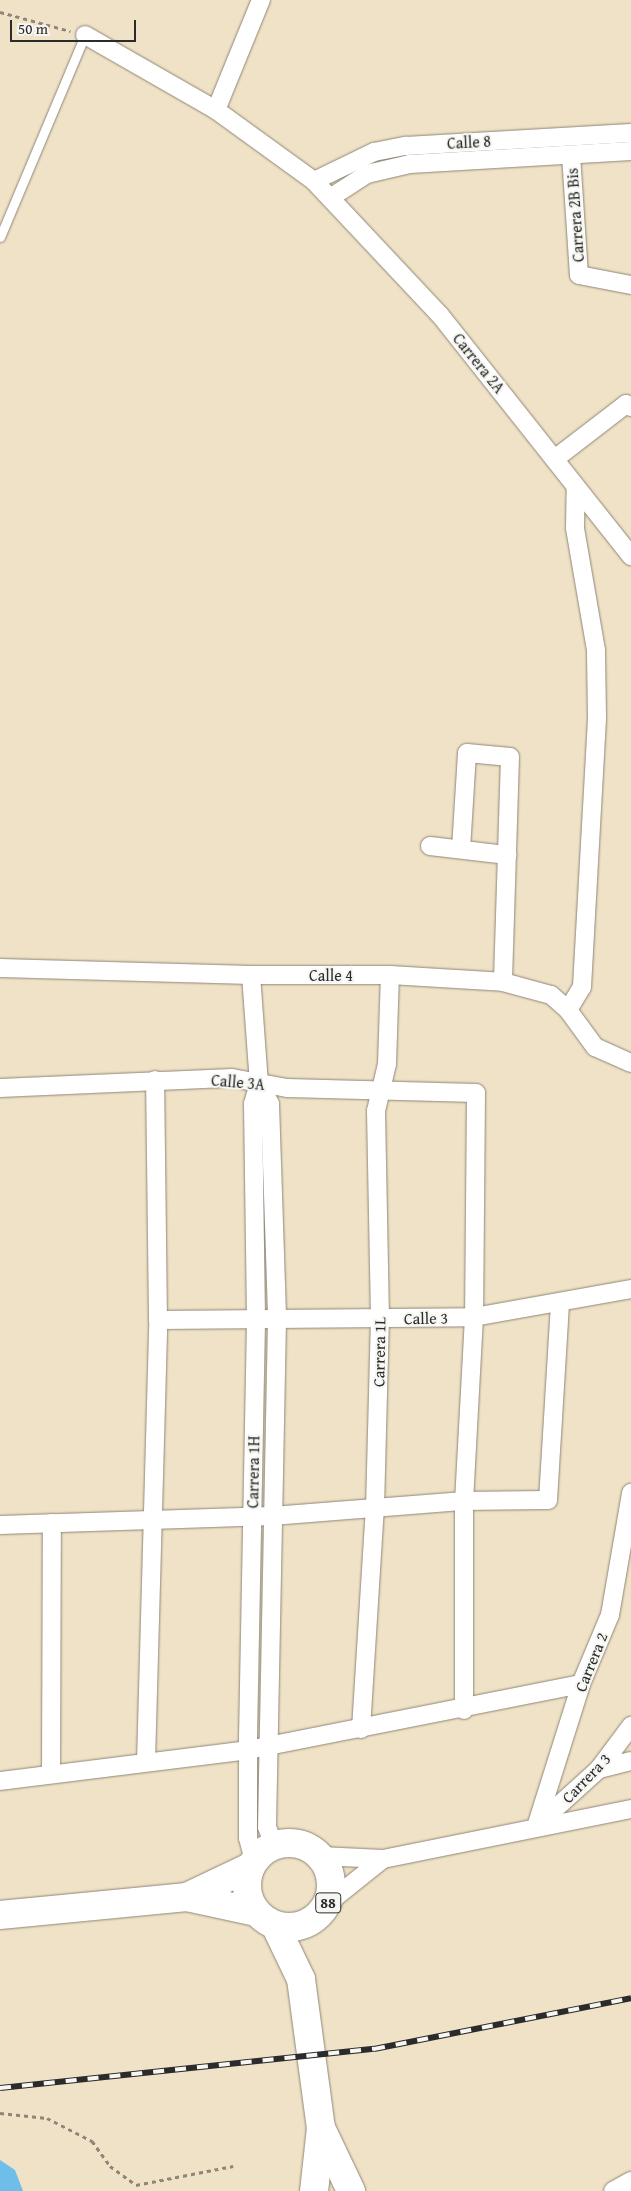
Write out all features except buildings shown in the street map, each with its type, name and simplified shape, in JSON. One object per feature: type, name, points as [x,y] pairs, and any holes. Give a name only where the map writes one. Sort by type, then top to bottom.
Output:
[{"type":"highway","name":"88","points":[[187,1897],[291,1842],[307,1846],[320,1856],[329,1870],[332,1886],[321,1911],[301,1979]]},
{"type":"highway","name":"88","points":[[260,1858],[246,1883],[248,1898],[266,1919],[301,1979],[322,2128],[314,2191]]},
{"type":"highway","name":"88","points":[[0,1915],[187,1897],[266,1919],[302,1926],[321,1911]]},
{"type":"highway","name":"88","points":[[322,2128],[351,2191]]},
{"type":"street","points":[[216,110],[261,0]]},
{"type":"street","name":"Carrera 2A","points":[[85,35],[216,110],[314,181],[440,315],[556,458],[576,489],[631,556]]},
{"type":"street","name":"Calle 8","points":[[314,181],[374,152],[406,146],[631,133]]},
{"type":"street","name":"Calle 8","points":[[330,198],[367,174],[410,164],[631,152]]},
{"type":"street","name":"Carrera 2B Bis","points":[[571,156],[579,275],[631,285]]},
{"type":"street","points":[[556,458],[629,406]]},
{"type":"street","points":[[568,1010],[582,987],[597,717],[596,650],[575,528],[576,489]]},
{"type":"street","points":[[461,849],[467,753],[510,757],[503,982]]},
{"type":"street","points":[[430,846],[507,855]]},
{"type":"street","name":"Calle 4","points":[[0,968],[251,975],[390,975],[503,982],[551,995],[568,1010],[595,1047],[631,1063]]},
{"type":"street","name":"Carrera 1H","points":[[251,975],[259,1083],[253,1104],[256,1321],[248,1838],[260,1858]]},
{"type":"street","name":"Carrera 1L","points":[[361,1729],[375,1508],[380,1319],[376,1111],[387,1064],[390,975]]},
{"type":"street","name":"Calle 3A","points":[[0,1088],[232,1078],[287,1088],[381,1088],[476,1093],[474,1317]]},
{"type":"street","points":[[146,1762],[158,1320],[155,1080]]},
{"type":"street","name":"Carrera 1H","points":[[259,1083],[270,1104],[277,1320],[272,1516],[270,1746],[267,1827],[260,1858]]},
{"type":"street","name":"Calle 3","points":[[158,1320],[256,1321],[474,1317],[631,1289]]},
{"type":"street","points":[[0,1525],[154,1518],[272,1516],[464,1501],[548,1500],[560,1302]]},
{"type":"street","points":[[464,1710],[464,1501],[474,1317]]},
{"type":"street","name":"Carrera 2","points":[[536,1826],[581,1684],[610,1615],[631,1493]]},
{"type":"street","points":[[51,1774],[52,1522]]},
{"type":"street","points":[[0,1781],[248,1750],[464,1710],[581,1684]]},
{"type":"street","name":"Carrera 3","points":[[536,1826],[599,1769],[631,1726]]},
{"type":"street","points":[[599,1769],[631,1761]]},
{"type":"street","points":[[320,1856],[383,1859],[536,1826],[631,1809]]},
{"type":"street","points":[[321,1911],[383,1859]]},
{"type":"street","points":[[613,2191],[631,2180]]},
{"type":"lane","points":[[0,237],[85,35]]},
{"type":"path","points":[[0,12],[85,35]]},
{"type":"path","points":[[0,2114],[47,2118],[92,2141],[110,2166],[136,2185],[233,2166]]},
{"type":"water","points":[[0,2160],[15,2170],[23,2191],[0,2191]]},
{"type":"railway","points":[[0,2088],[374,2049],[631,1998]]}]
